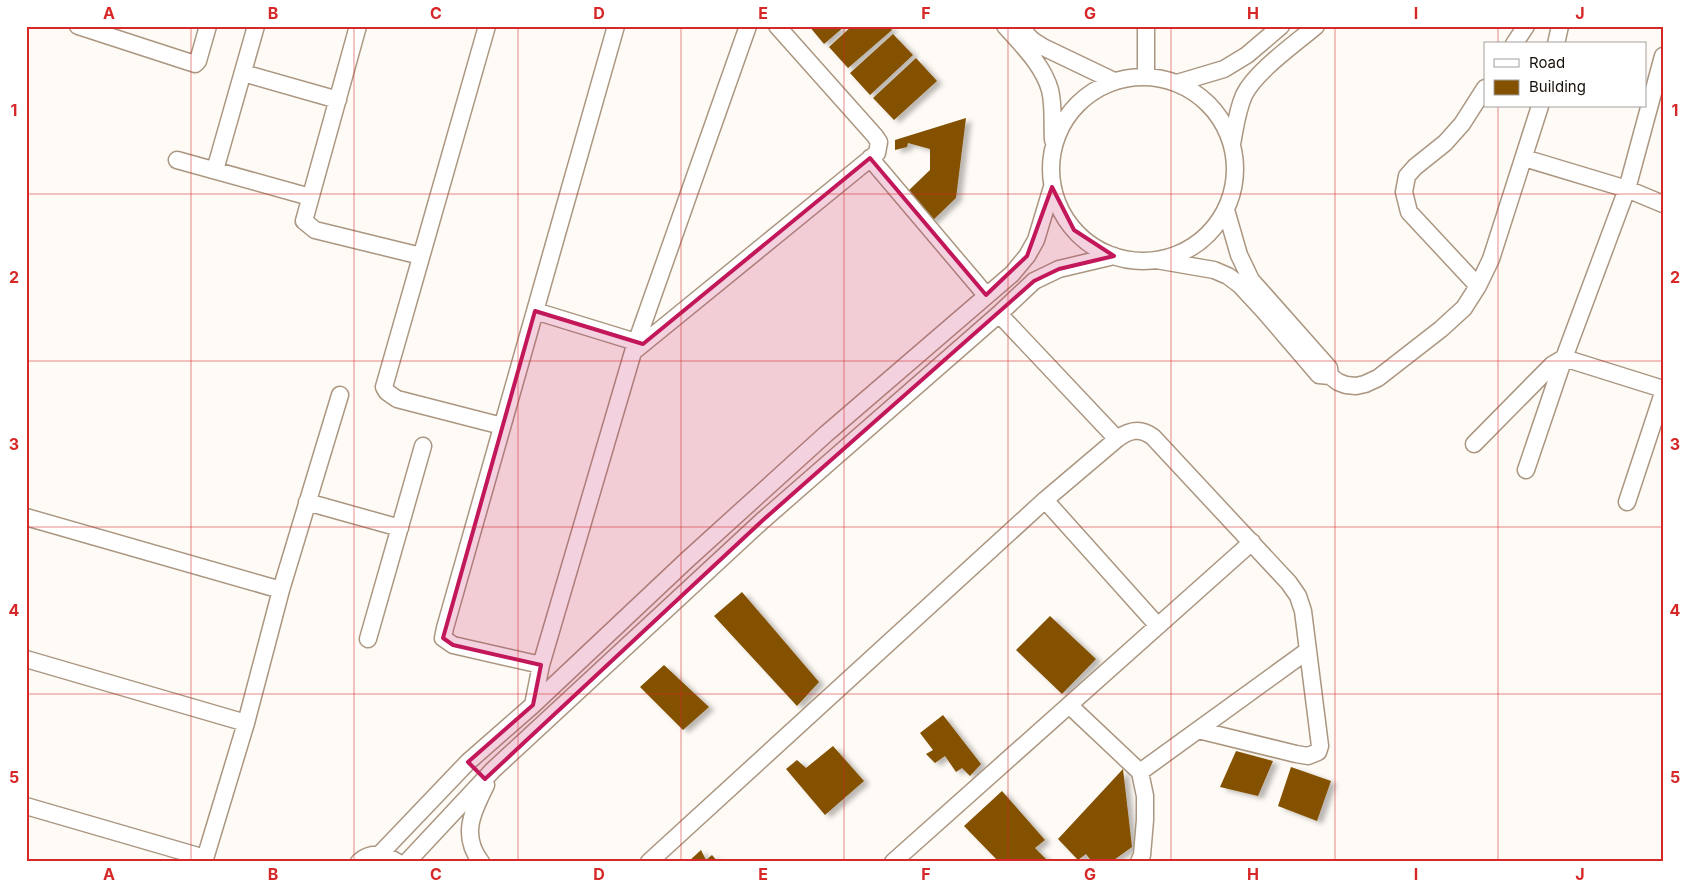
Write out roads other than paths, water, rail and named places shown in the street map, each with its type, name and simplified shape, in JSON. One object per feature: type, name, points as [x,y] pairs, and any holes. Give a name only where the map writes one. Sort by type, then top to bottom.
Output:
[{"type":"street","points":[[78,26],[194,64],[198,61],[208,26]]},
{"type":"street","points":[[216,170],[256,26]]},
{"type":"street","points":[[358,26],[304,221],[315,230],[421,256]]},
{"type":"street","points":[[487,26],[384,387],[387,392],[397,399],[502,426]]},
{"type":"street","points":[[541,665],[454,644],[443,638],[616,26]]},
{"type":"street","points":[[532,705],[541,665],[634,347],[748,26]]},
{"type":"street","points":[[634,347],[877,153],[879,142],[875,136],[777,26]]},
{"type":"street","points":[[1005,26],[1035,61],[1050,90],[1053,148]]},
{"type":"street","points":[[1018,26],[1042,47],[1114,81]]},
{"type":"street","points":[[1146,26],[1146,77]]},
{"type":"street","points":[[1177,84],[1224,69],[1247,55],[1281,26]]},
{"type":"street","points":[[1232,145],[1240,105],[1252,82],[1316,26]]},
{"type":"street","points":[[1515,42],[1526,26]]},
{"type":"street","points":[[1556,42],[1560,26]]},
{"type":"street","points":[[1526,470],[1564,358],[1627,189],[1663,56]]},
{"type":"street","points":[[243,73],[338,100]]},
{"type":"street","points":[[1156,260],[1174,256],[1204,238],[1226,210],[1235,178],[1235,161],[1232,145],[1222,122],[1206,102],[1192,91],[1162,79],[1146,77],[1114,81],[1100,87],[1075,106],[1065,119],[1053,148],[1051,161],[1052,187],[1064,217],[1074,230],[1092,245],[1114,256],[1135,260],[1156,260],[1214,270],[1228,276],[1240,285],[1259,305],[1319,375],[1330,376],[1338,382],[1356,386],[1378,378],[1447,324],[1464,308],[1478,286],[1491,259],[1539,108]]},
{"type":"street","points":[[1478,286],[1409,212],[1404,192],[1407,176],[1462,124],[1484,90]]},
{"type":"street","points":[[870,158],[986,295]]},
{"type":"street","points":[[1524,158],[1627,189],[1663,204]]},
{"type":"street","points":[[177,160],[310,197]]},
{"type":"street","points":[[380,854],[468,762],[687,560],[782,474],[1012,274],[1027,256],[1036,240],[1052,187]]},
{"type":"street","points":[[1226,210],[1239,255],[1251,280],[1329,368],[1330,376]]},
{"type":"street","points":[[407,862],[489,774],[762,521],[999,314],[1034,281],[1059,268],[1114,256]]},
{"type":"street","points":[[535,311],[634,347]]},
{"type":"street","points":[[999,314],[1117,439]]},
{"type":"street","points":[[1564,358],[1663,391],[1626,502]]},
{"type":"street","points":[[1474,444],[1552,366],[1564,358]]},
{"type":"street","points":[[26,806],[204,860],[246,723],[281,590],[340,395]]},
{"type":"street","points":[[649,862],[1044,500],[1117,439],[1125,433],[1136,430],[1143,431],[1153,437],[1252,542],[1295,590],[1303,611],[1320,746],[1315,754],[1308,756],[1281,751],[1198,730]]},
{"type":"street","points":[[368,639],[423,446]]},
{"type":"street","points":[[1044,500],[1158,626]]},
{"type":"street","points":[[307,502],[400,528]]},
{"type":"street","points":[[26,517],[281,590]]},
{"type":"street","points":[[893,862],[1252,542]]},
{"type":"street","points":[[1140,772],[1308,651]]},
{"type":"street","points":[[26,659],[246,723]]},
{"type":"street","points":[[1069,705],[1140,772],[1145,796],[1145,820],[1142,855],[1139,862]]},
{"type":"street","points":[[468,762],[489,774]]},
{"type":"street","points":[[480,862],[474,854],[471,843],[471,819],[489,774]]},
{"type":"street","points":[[360,862],[371,855],[380,854],[388,856],[396,862]]}]
